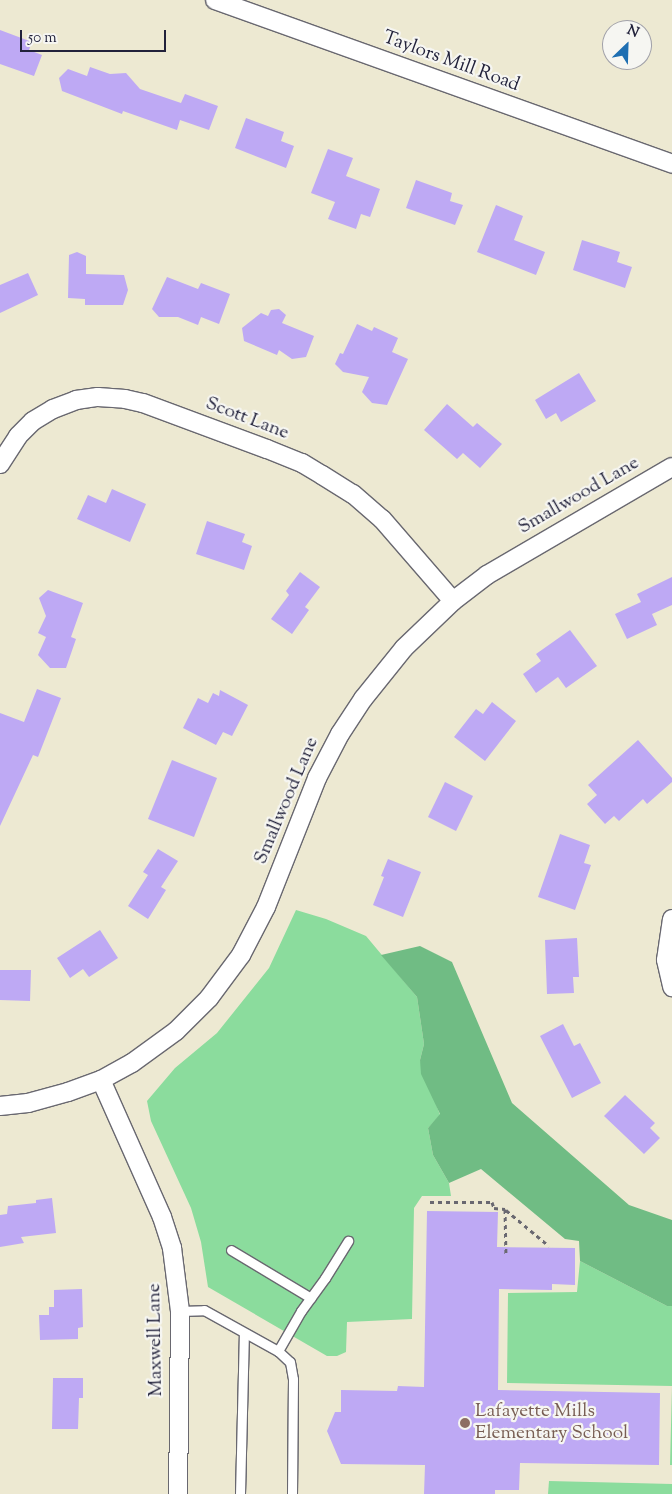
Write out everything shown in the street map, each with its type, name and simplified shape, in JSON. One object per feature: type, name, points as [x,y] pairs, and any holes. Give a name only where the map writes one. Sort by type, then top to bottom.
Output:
[{"type":"street","name":"Taylors Mill Road","points":[[216,0],[672,164]]},
{"type":"street","name":"Scott Lane","points":[[0,464],[18,436],[33,421],[53,408],[76,400],[98,397],[125,399],[142,403],[267,448],[302,463],[353,494],[382,519],[453,601]]},
{"type":"street","name":"Smallwood Lane","points":[[0,1106],[36,1101],[101,1080],[132,1063],[176,1031],[223,980],[241,954],[266,907],[317,778],[340,734],[362,699],[404,648],[453,601],[487,575],[672,467]]},
{"type":"street","points":[[672,919],[666,960],[672,987]]},
{"type":"street","name":"Maxwell Lane","points":[[101,1080],[162,1217],[172,1248],[180,1311],[178,1494]]},
{"type":"lane","points":[[278,1351],[348,1241]]},
{"type":"lane","points":[[231,1250],[311,1298]]},
{"type":"lane","points":[[180,1311],[204,1310],[244,1334],[278,1351],[290,1362],[293,1379],[292,1494]]},
{"type":"lane","points":[[240,1494],[244,1334]]},
{"type":"path","points":[[430,1202],[492,1202],[494,1208],[505,1209],[549,1246]]},
{"type":"path","points":[[505,1209],[506,1255]]},
{"type":"green space","points":[[296,910],[326,919],[366,936],[417,997],[424,1044],[420,1060],[440,1115],[428,1128],[433,1155],[449,1183],[451,1196],[422,1196],[414,1208],[412,1319],[347,1322],[346,1352],[337,1356],[327,1356],[208,1287],[201,1242],[191,1208],[151,1121],[147,1101],[175,1068],[217,1033],[269,968]]},
{"type":"green space","points":[[420,946],[452,962],[512,1103],[629,1205],[672,1220],[672,1306],[667,1306],[580,1261],[579,1241],[565,1239],[481,1169],[449,1183],[433,1155],[428,1128],[440,1114],[421,1074],[420,1060],[424,1044],[417,997],[381,955]]},
{"type":"green space","points":[[580,1261],[667,1306],[672,1306],[672,1386],[507,1383],[508,1293],[577,1292]]},
{"type":"green space","points":[[672,1386],[672,1465],[670,1465]]},
{"type":"green space","points":[[549,1481],[672,1484],[672,1494],[548,1494]]},
{"type":"building","points":[[0,30],[32,42],[29,50],[42,55],[34,76],[0,64]]},
{"type":"building","points":[[90,67],[110,74],[126,73],[140,89],[181,103],[185,94],[218,106],[209,130],[180,120],[177,130],[123,111],[122,114],[62,91],[59,78],[68,69],[87,76]]},
{"type":"building","points":[[246,118],[284,132],[281,141],[294,146],[286,168],[235,148]]},
{"type":"building","points":[[328,149],[353,158],[346,176],[380,189],[370,217],[361,214],[356,229],[328,219],[335,202],[311,193]]},
{"type":"building","points":[[416,180],[452,193],[450,201],[463,205],[455,225],[406,208]]},
{"type":"building","points":[[496,205],[523,216],[514,240],[545,252],[536,275],[477,252]]},
{"type":"building","points":[[582,240],[620,252],[617,262],[632,267],[625,288],[573,270]]},
{"type":"building","points":[[77,252],[86,256],[86,274],[124,275],[128,290],[123,305],[85,305],[85,299],[68,298],[69,255]]},
{"type":"building","points":[[28,273],[38,295],[0,313],[0,285]]},
{"type":"building","points":[[167,277],[198,289],[201,283],[230,294],[219,324],[201,317],[198,325],[178,317],[159,317],[152,309]]},
{"type":"building","points":[[279,309],[286,315],[282,323],[314,336],[306,357],[292,359],[279,350],[277,355],[244,341],[242,328],[261,313],[268,316],[271,310]]},
{"type":"building","points":[[357,324],[372,331],[374,327],[398,338],[392,352],[408,359],[387,405],[372,403],[362,392],[369,377],[343,372],[335,364],[340,353],[343,354]]},
{"type":"building","points":[[579,373],[596,401],[561,422],[556,413],[546,419],[535,400]]},
{"type":"building","points":[[447,404],[473,427],[477,423],[502,444],[480,468],[463,453],[457,459],[424,430]]},
{"type":"building","points":[[112,489],[146,504],[130,542],[77,519],[88,495],[106,503]]},
{"type":"building","points":[[207,521],[245,534],[242,542],[252,546],[244,570],[196,554]]},
{"type":"building","points":[[300,572],[320,587],[305,607],[309,610],[292,634],[271,619],[289,595],[286,591]]},
{"type":"building","points":[[672,577],[672,605],[652,614],[657,625],[627,639],[615,614],[641,602],[637,594]]},
{"type":"building","points":[[48,590],[83,603],[71,637],[76,639],[66,668],[50,668],[38,655],[46,637],[38,633],[46,616],[39,598]]},
{"type":"building","points":[[570,630],[597,666],[566,688],[558,677],[536,693],[523,674],[541,661],[536,654]]},
{"type":"building","points":[[37,689],[61,698],[38,757],[33,755],[0,826],[0,713],[24,722]]},
{"type":"building","points":[[220,690],[248,705],[232,736],[223,732],[216,745],[183,728],[198,698],[208,703],[213,693],[219,696]]},
{"type":"building","points":[[492,702],[516,721],[485,761],[454,737],[476,709],[483,714]]},
{"type":"building","points":[[638,740],[672,778],[672,782],[647,804],[643,799],[619,821],[614,816],[605,824],[587,804],[597,795],[588,785]]},
{"type":"building","points":[[172,760],[217,778],[194,837],[148,819]]},
{"type":"building","points":[[445,782],[473,796],[456,831],[428,817]]},
{"type":"building","points":[[560,834],[590,845],[584,863],[591,865],[575,910],[538,897]]},
{"type":"building","points":[[158,849],[178,861],[161,887],[166,890],[148,919],[128,906],[148,875],[143,872]]},
{"type":"building","points":[[388,859],[421,872],[403,917],[373,905],[384,877],[381,876]]},
{"type":"building","points":[[100,930],[118,958],[89,977],[83,969],[70,978],[57,958]]},
{"type":"building","points":[[577,938],[579,977],[573,977],[574,993],[547,994],[545,940]]},
{"type":"building","points":[[0,970],[31,970],[30,1001],[0,1000]]},
{"type":"building","points":[[563,1024],[574,1046],[580,1043],[601,1083],[572,1098],[540,1036]]},
{"type":"building","points":[[625,1095],[655,1123],[650,1128],[660,1138],[644,1154],[604,1116]]},
{"type":"building","points":[[52,1198],[56,1233],[21,1237],[24,1243],[0,1247],[0,1215],[7,1214],[8,1206],[36,1203],[36,1200]]},
{"type":"building","name":"Lafayette Mills Elementary School","points":[[427,1211],[498,1212],[497,1247],[575,1248],[575,1285],[552,1284],[552,1290],[499,1289],[498,1390],[660,1393],[659,1465],[520,1463],[519,1490],[495,1490],[495,1494],[424,1494],[425,1465],[341,1464],[327,1431],[335,1412],[341,1412],[341,1390],[397,1391],[398,1386],[424,1387]]},
{"type":"building","points":[[82,1289],[83,1327],[78,1328],[78,1339],[40,1340],[39,1315],[49,1315],[49,1307],[54,1307],[54,1290]]},
{"type":"building","points":[[53,1378],[83,1378],[83,1398],[79,1398],[78,1429],[52,1429]]},
{"type":"place","name":"Lafayette Mills Elementary School","points":[[465,1423]]}]
